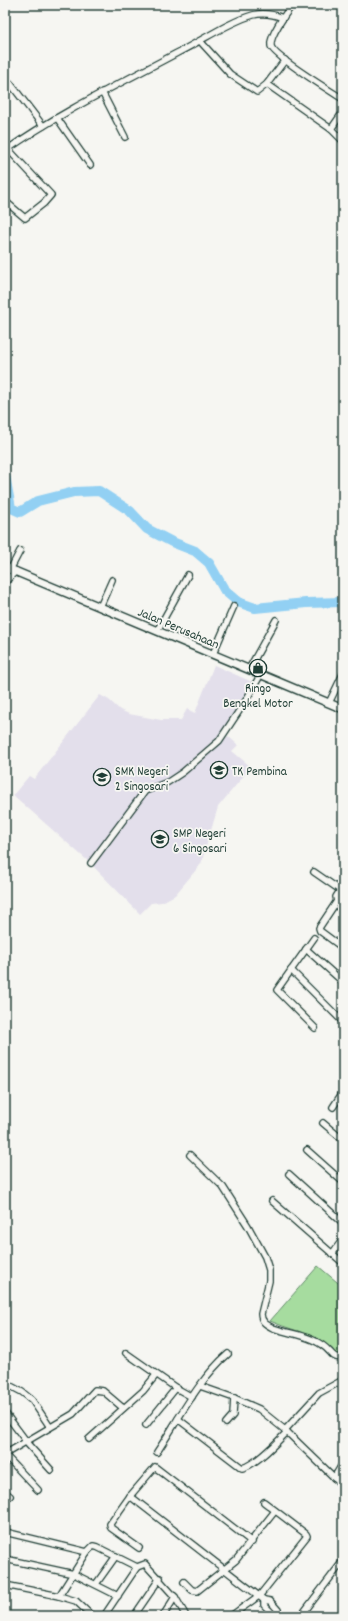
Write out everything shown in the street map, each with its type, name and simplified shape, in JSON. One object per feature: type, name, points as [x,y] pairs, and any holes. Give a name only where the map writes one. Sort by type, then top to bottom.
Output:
[{"type":"main road","name":"Jalan Perusahaan","points":[[10,569],[343,709]]},
{"type":"street","points":[[292,5],[283,18],[271,45],[272,49],[285,60],[343,99]]},
{"type":"street","points":[[5,201],[25,218],[44,203],[51,195],[7,150],[43,126],[102,92],[222,29],[255,15],[266,14],[283,18]]},
{"type":"street","points":[[200,41],[230,74],[254,92],[259,92],[267,84],[285,60]]},
{"type":"street","points":[[10,83],[43,126]]},
{"type":"street","points":[[267,84],[331,129],[343,141]]},
{"type":"street","points":[[102,92],[125,136]]},
{"type":"street","points":[[331,129],[343,112]]},
{"type":"street","points":[[57,118],[90,165]]},
{"type":"street","points":[[5,582],[20,551]]},
{"type":"street","points":[[157,631],[188,575]]},
{"type":"street","points":[[100,607],[112,580]]},
{"type":"street","points":[[213,654],[234,606]]},
{"type":"street","points":[[249,669],[276,620]]},
{"type":"street","points":[[91,863],[145,791],[168,782],[183,772],[219,741],[245,702],[261,674]]},
{"type":"street","points":[[329,703],[343,674]]},
{"type":"street","points":[[314,872],[342,888],[336,897],[336,901],[319,926],[320,930],[343,948]]},
{"type":"street","points":[[336,901],[343,906]]},
{"type":"street","points":[[314,938],[277,991],[315,1028]]},
{"type":"street","points":[[306,949],[343,982]]},
{"type":"street","points":[[291,970],[343,1022]]},
{"type":"street","points":[[333,1107],[343,1092]]},
{"type":"street","points":[[323,1123],[343,1140]]},
{"type":"street","points":[[307,1150],[343,1182]]},
{"type":"street","points":[[190,1155],[223,1187],[248,1226],[265,1257],[269,1270],[269,1281],[261,1314],[262,1320],[273,1328],[319,1343],[335,1357],[340,1358],[343,1356]]},
{"type":"street","points":[[289,1174],[343,1222]]},
{"type":"street","points":[[272,1201],[343,1263]]},
{"type":"street","points":[[332,1254],[343,1239]]},
{"type":"street","points":[[126,1353],[156,1375],[192,1397]]},
{"type":"street","points":[[157,1452],[192,1397],[215,1366],[228,1354]]},
{"type":"street","points":[[89,1438],[144,1391],[156,1375]]},
{"type":"street","points":[[178,1419],[242,1468],[248,1466],[262,1455],[286,1431],[319,1392],[343,1380]]},
{"type":"street","points":[[5,1383],[22,1392],[32,1400],[50,1427]]},
{"type":"street","points":[[200,1386],[234,1398],[259,1410],[286,1431],[343,1486]]},
{"type":"street","points":[[146,1425],[176,1388]]},
{"type":"street","points":[[38,1490],[5,1454],[73,1414],[96,1389],[103,1391],[123,1408]]},
{"type":"street","points":[[226,1423],[233,1415],[234,1398]]},
{"type":"street","points":[[5,1413],[25,1441],[51,1470]]},
{"type":"street","points":[[334,1478],[343,1463]]},
{"type":"street","points":[[139,1548],[111,1528],[110,1525],[130,1496],[153,1468],[156,1467],[252,1542]]},
{"type":"street","points":[[130,1496],[262,1597],[270,1601],[278,1610],[277,1615]]},
{"type":"street","points":[[231,1616],[262,1597],[307,1536],[264,1502]]},
{"type":"street","points":[[184,1582],[192,1590],[197,1591],[226,1569],[252,1542],[275,1511]]},
{"type":"street","points":[[5,1532],[87,1552]]},
{"type":"street","points":[[59,1596],[87,1552],[95,1546],[137,1567],[147,1565],[160,1578],[175,1597],[186,1616]]},
{"type":"street","points":[[96,1584],[116,1556]]},
{"type":"street","points":[[5,1558],[74,1574],[118,1596]]},
{"type":"street","points":[[301,1616],[343,1561]]},
{"type":"street","points":[[104,1616],[137,1567]]},
{"type":"street","points":[[134,1616],[160,1578]]},
{"type":"street","points":[[5,1585],[76,1601],[92,1616]]},
{"type":"street","points":[[163,1616],[175,1597]]},
{"type":"shaded area","name":"SMK Negeri 2 Singosari","points":[[214,665],[252,682],[221,734],[211,745],[175,774],[158,783],[146,787],[139,794],[89,862],[13,795],[29,776],[34,779],[100,695],[109,700],[120,710],[129,714],[161,720],[181,720],[187,709],[195,713]]},
{"type":"shaded area","name":"SMP Negeri 6 Singosari","points":[[228,736],[238,745],[232,751],[251,767],[218,807],[201,864],[175,895],[162,902],[151,903],[140,914],[92,865],[143,798],[149,793],[186,774]]},
{"type":"green space","points":[[318,1266],[343,1287],[343,1353],[339,1355],[319,1340],[270,1321]]},
{"type":"waterway","points":[[5,476],[11,508],[20,512],[38,501],[74,492],[99,491],[130,511],[147,529],[172,542],[195,551],[209,563],[225,591],[238,602],[255,608],[306,603],[343,602]]},
{"type":"place","name":"Ringo Bengkel Motor","points":[[258,668]]},
{"type":"place","name":"TK Pembina","points":[[219,770]]},
{"type":"place","name":"SMK Negeri 2 Singosari","points":[[102,777]]},
{"type":"place","name":"SMP Negeri 6 Singosari","points":[[160,839]]}]
